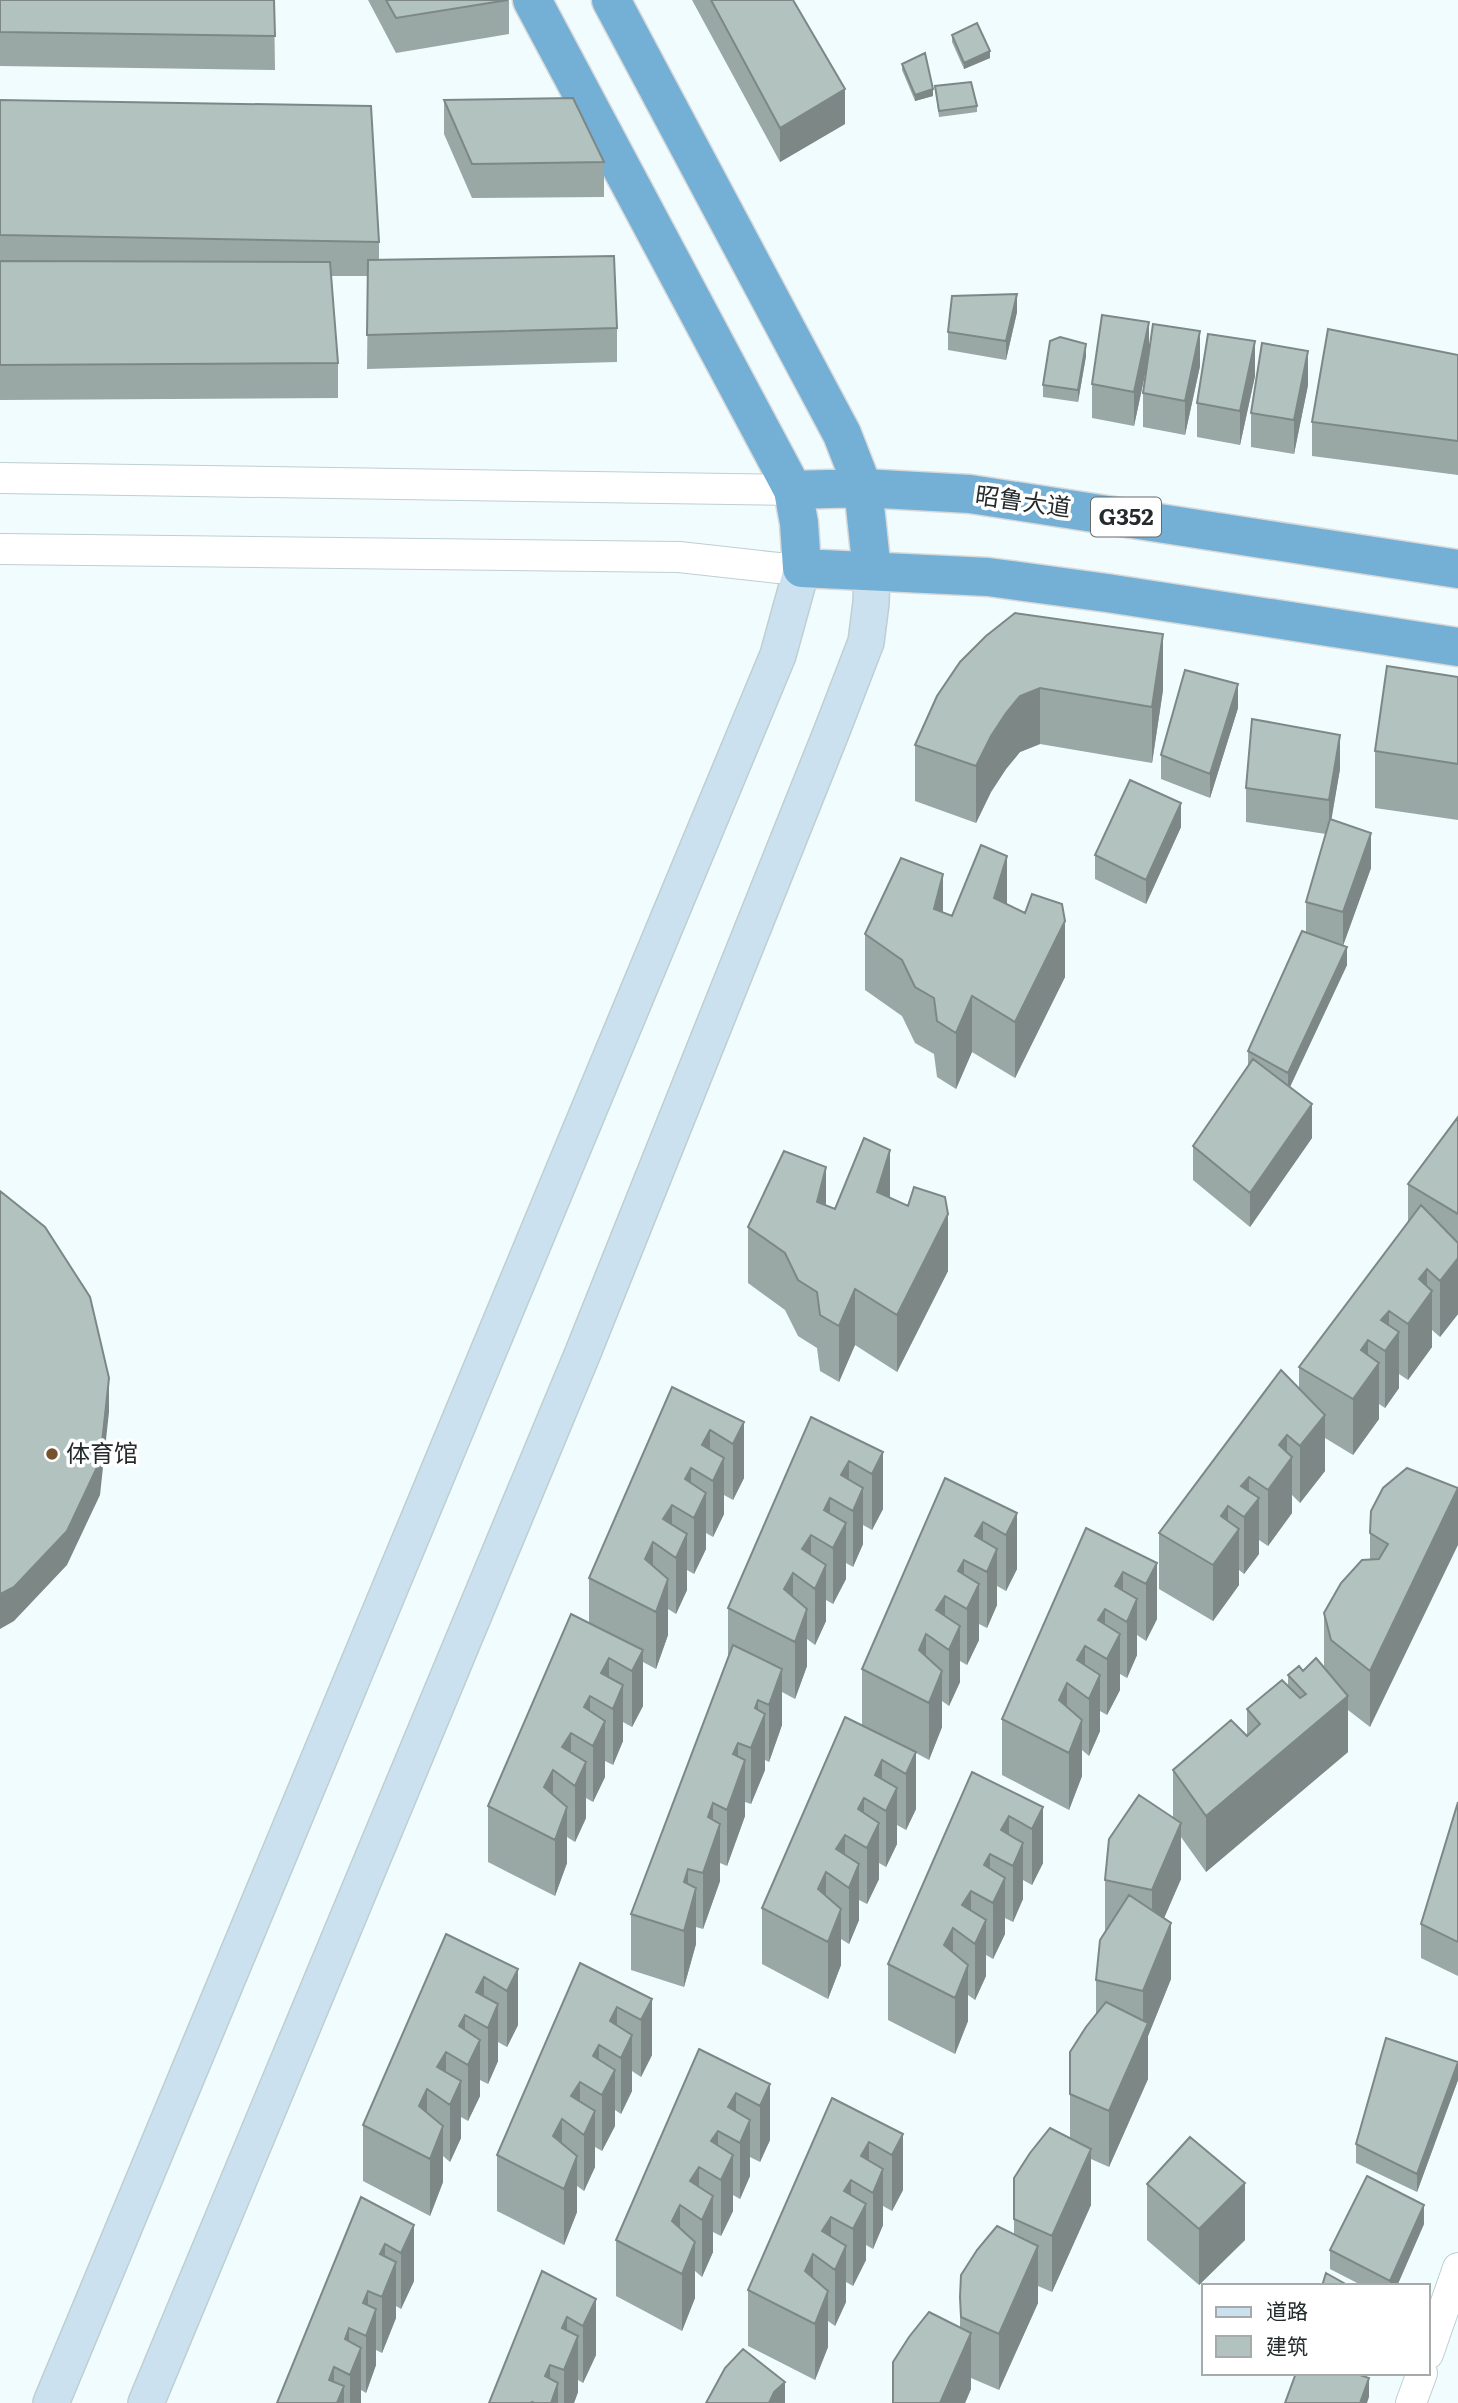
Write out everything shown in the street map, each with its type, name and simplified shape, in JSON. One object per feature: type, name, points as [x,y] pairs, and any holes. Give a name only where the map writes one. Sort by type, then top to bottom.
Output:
[{"type":"highway","points":[[532,0],[793,490],[799,523],[802,568],[988,577],[1458,647]]},
{"type":"highway","points":[[611,0],[842,434],[863,488],[873,571]]},
{"type":"highway","name":"昭鲁大道","points":[[793,490],[863,488],[971,494],[1458,569]]},
{"type":"main road","points":[[51,2403],[773,668],[802,568]]},
{"type":"main road","points":[[146,2403],[582,1355],[831,733],[866,642],[872,603],[873,571]]},
{"type":"street","points":[[0,478],[793,490]]},
{"type":"street","points":[[0,548],[679,557],[802,568]]},
{"type":"street","points":[[1430,2348],[1458,2268]]},
{"type":"street","points":[[1411,2403],[1421,2375]]},
{"type":"building","points":[[0,0],[274,0],[275,36],[0,32]]},
{"type":"building","points":[[386,0],[508,0],[396,18]]},
{"type":"building","points":[[711,0],[793,0],[845,89],[780,128]]},
{"type":"building","points":[[977,23],[990,51],[964,63],[952,35]]},
{"type":"building","points":[[925,53],[933,89],[915,95],[902,64]]},
{"type":"building","points":[[971,82],[977,106],[939,111],[935,86]]},
{"type":"building","points":[[573,98],[604,162],[472,164],[444,100]]},
{"type":"building","points":[[0,100],[371,106],[379,242],[0,235]]},
{"type":"building","points":[[614,256],[617,328],[367,335],[368,260]]},
{"type":"building","points":[[0,261],[330,262],[338,363],[0,365]]},
{"type":"building","points":[[1017,294],[1006,341],[948,332],[952,296]]},
{"type":"building","points":[[1102,315],[1149,322],[1134,392],[1092,384]]},
{"type":"building","points":[[1153,324],[1200,331],[1185,401],[1143,393]]},
{"type":"building","points":[[1328,329],[1458,355],[1458,441],[1312,422]]},
{"type":"building","points":[[1208,334],[1255,341],[1240,411],[1197,403]]},
{"type":"building","points":[[1060,337],[1086,344],[1078,390],[1043,385],[1050,341]]},
{"type":"building","points":[[1262,343],[1308,351],[1294,420],[1251,413]]},
{"type":"building","points":[[1015,613],[1163,634],[1152,707],[1040,688],[1020,696],[1006,713],[976,766],[915,745],[937,696],[960,662],[986,636]]},
{"type":"building","points":[[1387,666],[1458,677],[1458,764],[1375,751]]},
{"type":"building","points":[[1185,670],[1238,684],[1210,774],[1161,755]]},
{"type":"building","points":[[1252,719],[1340,735],[1329,800],[1246,788]]},
{"type":"building","points":[[1130,780],[1181,803],[1146,880],[1095,855]]},
{"type":"building","points":[[1330,819],[1371,833],[1343,912],[1306,902]]},
{"type":"building","points":[[981,845],[1007,856],[994,898],[1025,913],[1032,894],[1062,904],[1065,921],[1015,1022],[972,996],[956,1033],[937,1021],[934,998],[915,987],[902,960],[865,934],[901,858],[943,874],[934,909],[952,916]]},
{"type":"building","points":[[1302,931],[1347,947],[1288,1073],[1248,1051]]},
{"type":"building","points":[[1253,1059],[1312,1104],[1250,1193],[1193,1146]]},
{"type":"building","points":[[1458,1117],[1458,1214],[1408,1184]]},
{"type":"building","points":[[864,1138],[890,1150],[877,1192],[908,1206],[914,1187],[945,1197],[948,1214],[897,1315],[855,1289],[839,1326],[820,1315],[817,1292],[798,1280],[785,1253],[748,1227],[784,1151],[826,1167],[817,1202],[835,1209]]},
{"type":"building","name":"体育馆","points":[[0,1191],[45,1227],[90,1297],[109,1378],[100,1461],[67,1531],[14,1587],[0,1594]]},
{"type":"building","points":[[1421,1205],[1458,1243],[1458,1258],[1440,1281],[1427,1269],[1419,1279],[1432,1291],[1408,1324],[1389,1311],[1381,1320],[1399,1332],[1385,1351],[1368,1340],[1361,1350],[1379,1363],[1353,1399],[1299,1367]]},
{"type":"building","points":[[1281,1370],[1325,1415],[1300,1446],[1287,1435],[1279,1445],[1292,1457],[1268,1490],[1249,1477],[1241,1486],[1259,1498],[1244,1517],[1228,1506],[1221,1516],[1239,1529],[1213,1565],[1159,1533]]},
{"type":"building","points":[[672,1387],[744,1422],[733,1444],[710,1430],[702,1445],[724,1458],[713,1481],[691,1468],[685,1479],[706,1493],[694,1518],[672,1505],[663,1519],[687,1534],[676,1558],[653,1542],[645,1559],[668,1579],[656,1612],[589,1578]]},
{"type":"building","points":[[811,1417],[883,1452],[872,1474],[849,1461],[841,1475],[863,1488],[853,1511],[830,1498],[824,1510],[846,1523],[833,1548],[811,1535],[802,1549],[826,1565],[815,1589],[793,1573],[784,1589],[807,1609],[795,1642],[728,1608]]},
{"type":"building","points":[[1407,1468],[1458,1488],[1370,1671],[1331,1640],[1324,1613],[1341,1583],[1362,1560],[1379,1559],[1388,1544],[1370,1533],[1371,1511],[1383,1488]]},
{"type":"building","points":[[945,1478],[1017,1513],[1006,1535],[983,1522],[975,1536],[997,1549],[987,1572],[964,1560],[958,1571],[979,1584],[967,1609],[945,1596],[936,1610],[960,1626],[949,1650],[926,1634],[919,1650],[942,1671],[929,1703],[862,1669]]},
{"type":"building","points":[[1086,1528],[1157,1563],[1146,1584],[1123,1572],[1115,1586],[1137,1599],[1127,1622],[1105,1609],[1098,1620],[1120,1634],[1107,1659],[1085,1646],[1077,1660],[1100,1675],[1089,1699],[1067,1683],[1059,1700],[1082,1720],[1069,1753],[1002,1719]]},
{"type":"building","points":[[571,1614],[643,1650],[632,1671],[609,1658],[601,1673],[623,1685],[613,1709],[590,1696],[584,1707],[605,1721],[593,1746],[571,1733],[562,1747],[586,1762],[575,1786],[553,1770],[544,1787],[567,1807],[555,1840],[488,1806]]},
{"type":"building","points":[[733,1645],[782,1669],[769,1705],[758,1700],[755,1708],[765,1714],[751,1748],[738,1743],[733,1754],[745,1760],[727,1810],[713,1803],[708,1817],[720,1824],[703,1873],[688,1869],[684,1882],[696,1888],[684,1931],[631,1914]]},
{"type":"building","points":[[1316,1658],[1348,1696],[1206,1816],[1173,1770],[1231,1720],[1247,1736],[1260,1724],[1247,1709],[1282,1680],[1300,1698],[1306,1694],[1288,1675],[1299,1666],[1303,1671]]},
{"type":"building","points":[[845,1717],[916,1752],[906,1774],[882,1760],[875,1775],[897,1788],[886,1811],[864,1798],[858,1809],[879,1823],[867,1848],[845,1835],[836,1849],[859,1864],[849,1888],[826,1872],[818,1889],[841,1909],[828,1942],[762,1908]]},
{"type":"building","points":[[972,1772],[1043,1807],[1032,1829],[1009,1816],[1001,1830],[1023,1843],[1013,1866],[990,1854],[984,1865],[1005,1878],[993,1903],[971,1891],[962,1905],[986,1920],[975,1944],[953,1928],[944,1945],[968,1965],[955,1998],[888,1964]]},
{"type":"building","points":[[1139,1795],[1181,1823],[1152,1890],[1105,1880],[1109,1839]]},
{"type":"building","points":[[1458,1802],[1458,1942],[1421,1924]]},
{"type":"building","points":[[1129,1895],[1171,1923],[1143,1991],[1096,1980],[1100,1940]]},
{"type":"building","points":[[446,1934],[518,1969],[507,1991],[484,1977],[476,1992],[498,2004],[488,2028],[465,2015],[459,2026],[480,2040],[468,2065],[446,2052],[437,2067],[461,2081],[450,2105],[427,2089],[419,2106],[443,2126],[430,2159],[363,2125]]},
{"type":"building","points":[[580,1963],[652,1999],[641,2020],[617,2007],[610,2021],[632,2035],[621,2058],[599,2045],[593,2056],[615,2070],[602,2095],[580,2082],[571,2096],[595,2111],[584,2135],[562,2119],[553,2136],[577,2156],[564,2189],[497,2155]]},
{"type":"building","points":[[1106,2002],[1148,2023],[1109,2111],[1070,2094],[1070,2052]]},
{"type":"building","points":[[1386,2038],[1458,2062],[1417,2174],[1356,2144]]},
{"type":"building","points":[[699,2049],[770,2084],[760,2106],[736,2093],[728,2107],[750,2120],[740,2143],[718,2131],[711,2141],[733,2155],[721,2180],[699,2167],[690,2181],[713,2196],[702,2220],[680,2205],[672,2221],[695,2242],[682,2274],[616,2240]]},
{"type":"building","points":[[832,2098],[903,2134],[892,2155],[869,2142],[861,2156],[883,2169],[873,2193],[851,2180],[844,2191],[866,2204],[853,2229],[831,2217],[822,2231],[846,2246],[835,2270],[813,2254],[805,2271],[828,2291],[815,2324],[748,2290]]},
{"type":"building","points":[[1050,2128],[1091,2149],[1052,2236],[1014,2219],[1014,2178]]},
{"type":"building","points":[[1190,2137],[1245,2183],[1199,2229],[1147,2184]]},
{"type":"building","points":[[1367,2176],[1424,2205],[1390,2281],[1330,2250]]},
{"type":"building","points":[[361,2197],[414,2225],[401,2253],[385,2244],[380,2254],[396,2262],[382,2297],[368,2291],[363,2303],[376,2309],[366,2336],[349,2328],[345,2339],[361,2348],[350,2375],[334,2367],[329,2380],[344,2386],[337,2403],[277,2403]]},
{"type":"building","points":[[997,2226],[1038,2246],[999,2334],[961,2317],[960,2297],[961,2275]]},
{"type":"building","points":[[542,2271],[596,2299],[583,2326],[567,2317],[562,2328],[578,2336],[564,2370],[550,2365],[545,2376],[558,2383],[551,2403],[489,2403]]},
{"type":"building","points":[[1326,2273],[1345,2284],[1323,2284]]},
{"type":"building","points":[[929,2312],[971,2333],[940,2403],[893,2403],[893,2362]]},
{"type":"building","points":[[743,2349],[785,2382],[774,2392],[769,2403],[706,2403],[725,2368]]},
{"type":"building","points":[[1295,2375],[1360,2375],[1369,2378],[1360,2403],[1285,2403]]},
{"type":"place","name":"体育馆","points":[[52,1454]]}]
